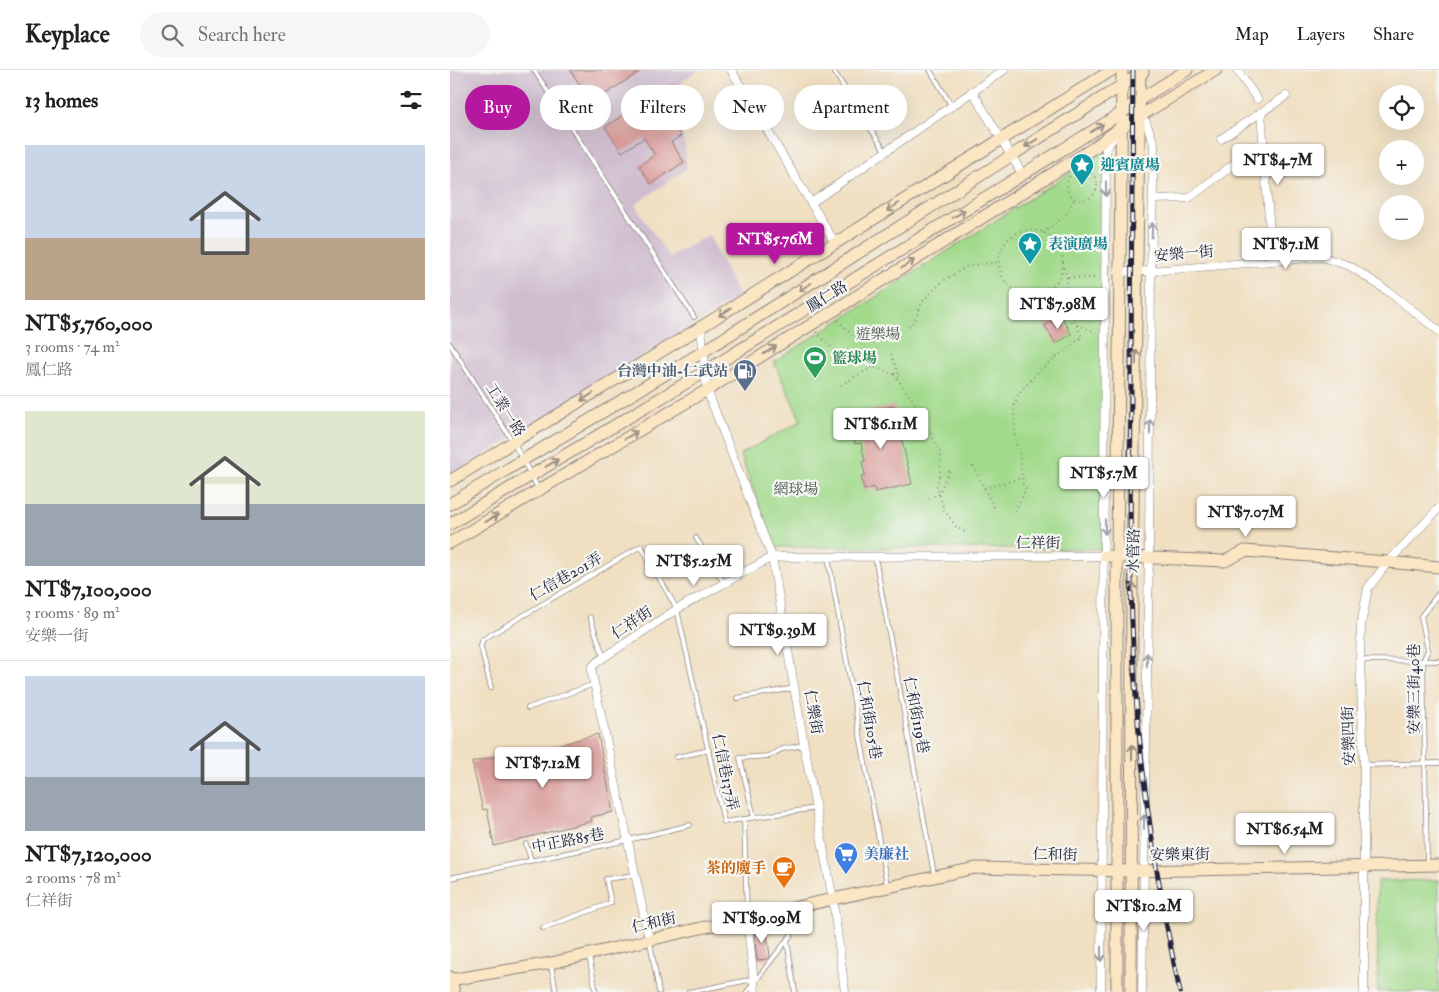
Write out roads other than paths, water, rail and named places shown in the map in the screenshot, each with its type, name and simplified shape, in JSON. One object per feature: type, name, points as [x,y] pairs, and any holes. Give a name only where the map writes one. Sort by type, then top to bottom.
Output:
[{"type":"main road","points":[[450,481],[701,327],[1112,70]]},
{"type":"main road","name":"水管路","points":[[1117,992],[1118,272],[1122,70]]},
{"type":"main road","name":"鳳仁路","points":[[450,524],[706,371],[1023,175],[1186,70]]},
{"type":"main road","name":"鳳仁路","points":[[450,543],[707,390],[1095,147],[1120,128],[1216,70]]},
{"type":"main road","name":"水管路","points":[[1137,871],[1133,556],[1138,118],[1142,72]]},
{"type":"main road","name":"鳳仁路","points":[[450,504],[704,351],[1142,72]]},
{"type":"main road","points":[[1105,556],[1225,561],[1245,551],[1439,567]]},
{"type":"main road","name":"安樂東街","points":[[1137,871],[1439,865]]},
{"type":"main road","name":"仁和街","points":[[450,979],[551,963],[975,868],[1137,871]]},
{"type":"main road","points":[[1131,992],[1137,871]]},
{"type":"main road","points":[[450,979],[454,992]]},
{"type":"street","points":[[731,70],[835,243]]},
{"type":"street","points":[[811,203],[1004,70]]},
{"type":"street","points":[[1238,70],[1257,99]]},
{"type":"street","points":[[972,91],[1023,175]]},
{"type":"street","points":[[1221,139],[1286,96]]},
{"type":"street","points":[[1261,112],[1272,260]]},
{"type":"street","name":"水管路","points":[[1137,871],[1149,557],[1154,144],[1146,122],[1138,118]]},
{"type":"street","name":"水管路","points":[[1101,992],[1106,148],[1120,128]]},
{"type":"street","points":[[1153,200],[1190,198],[1264,142]]},
{"type":"street","name":"安樂一街","points":[[1118,272],[1322,257],[1350,266],[1389,292],[1439,331]]},
{"type":"street","name":"仁樂街","points":[[701,327],[707,390],[772,557],[833,900],[845,992]]},
{"type":"street","name":"安樂四街","points":[[1364,992],[1364,765],[1360,660],[1361,625],[1368,588],[1388,562],[1439,508]]},
{"type":"street","name":"仁祥街","points":[[649,940],[594,684],[592,667],[678,609],[772,557],[1105,556]]},
{"type":"street","points":[[1137,871],[1142,992]]},
{"type":"street","points":[[747,918],[755,985]]},
{"type":"lane","points":[[534,70],[694,317]]},
{"type":"lane","points":[[833,70],[885,151]]},
{"type":"lane","points":[[930,70],[951,105]]},
{"type":"lane","name":"工業一路","points":[[450,344],[513,442],[539,490]]},
{"type":"lane","points":[[696,538],[724,584]]},
{"type":"lane","name":"仁信巷201弄","points":[[491,688],[482,640],[641,546],[678,609]]},
{"type":"lane","name":"仁和街105巷","points":[[828,557],[887,888]]},
{"type":"lane","name":"仁和街119巷","points":[[875,557],[934,876]]},
{"type":"lane","name":"安樂三街40巷","points":[[1427,865],[1423,661],[1428,650],[1421,616],[1439,593]]},
{"type":"lane","name":"仁信巷137弄","points":[[678,609],[724,822],[744,819],[747,918]]},
{"type":"lane","points":[[590,617],[604,658]]},
{"type":"lane","points":[[1360,660],[1439,661]]},
{"type":"lane","points":[[528,708],[594,684]]},
{"type":"lane","points":[[737,698],[795,688]]},
{"type":"lane","points":[[754,817],[740,758],[769,756],[782,749],[804,745]]},
{"type":"lane","points":[[676,757],[709,750]]},
{"type":"lane","points":[[1364,765],[1439,763]]},
{"type":"lane","points":[[744,819],[816,808]]},
{"type":"lane","name":"中正路85巷","points":[[450,878],[690,825]]},
{"type":"lane","points":[[526,844],[532,860]]},
{"type":"lane","points":[[543,928],[611,903],[606,879],[636,875]]},
{"type":"lane","points":[[747,992],[755,985],[791,935],[797,908]]},
{"type":"lane","points":[[649,940],[659,992]]},
{"type":"lane","points":[[787,940],[795,992]]},
{"type":"lane","points":[[589,954],[596,992]]},
{"type":"lane","points":[[551,963],[556,992]]},
{"type":"lane","points":[[689,992],[755,985]]},
{"type":"railway","points":[[1133,70],[1130,504],[1133,648],[1138,723],[1147,800],[1158,877],[1180,992]]},
{"type":"place","name":"迎賓廣場","points":[[1082,186]]},
{"type":"place","name":"表演廣場","points":[[1030,265]]},
{"type":"place","name":"籃球場","points":[[815,379]]},
{"type":"place","name":"台灣中油-仁武站","points":[[745,392]]},
{"type":"place","name":"美廉社","points":[[846,875]]},
{"type":"place","name":"茶的魔手","points":[[784,889]]},
{"type":"park label","name":"遊樂場","points":[[878,334]]},
{"type":"park label","name":"網球場","points":[[796,489]]}]
